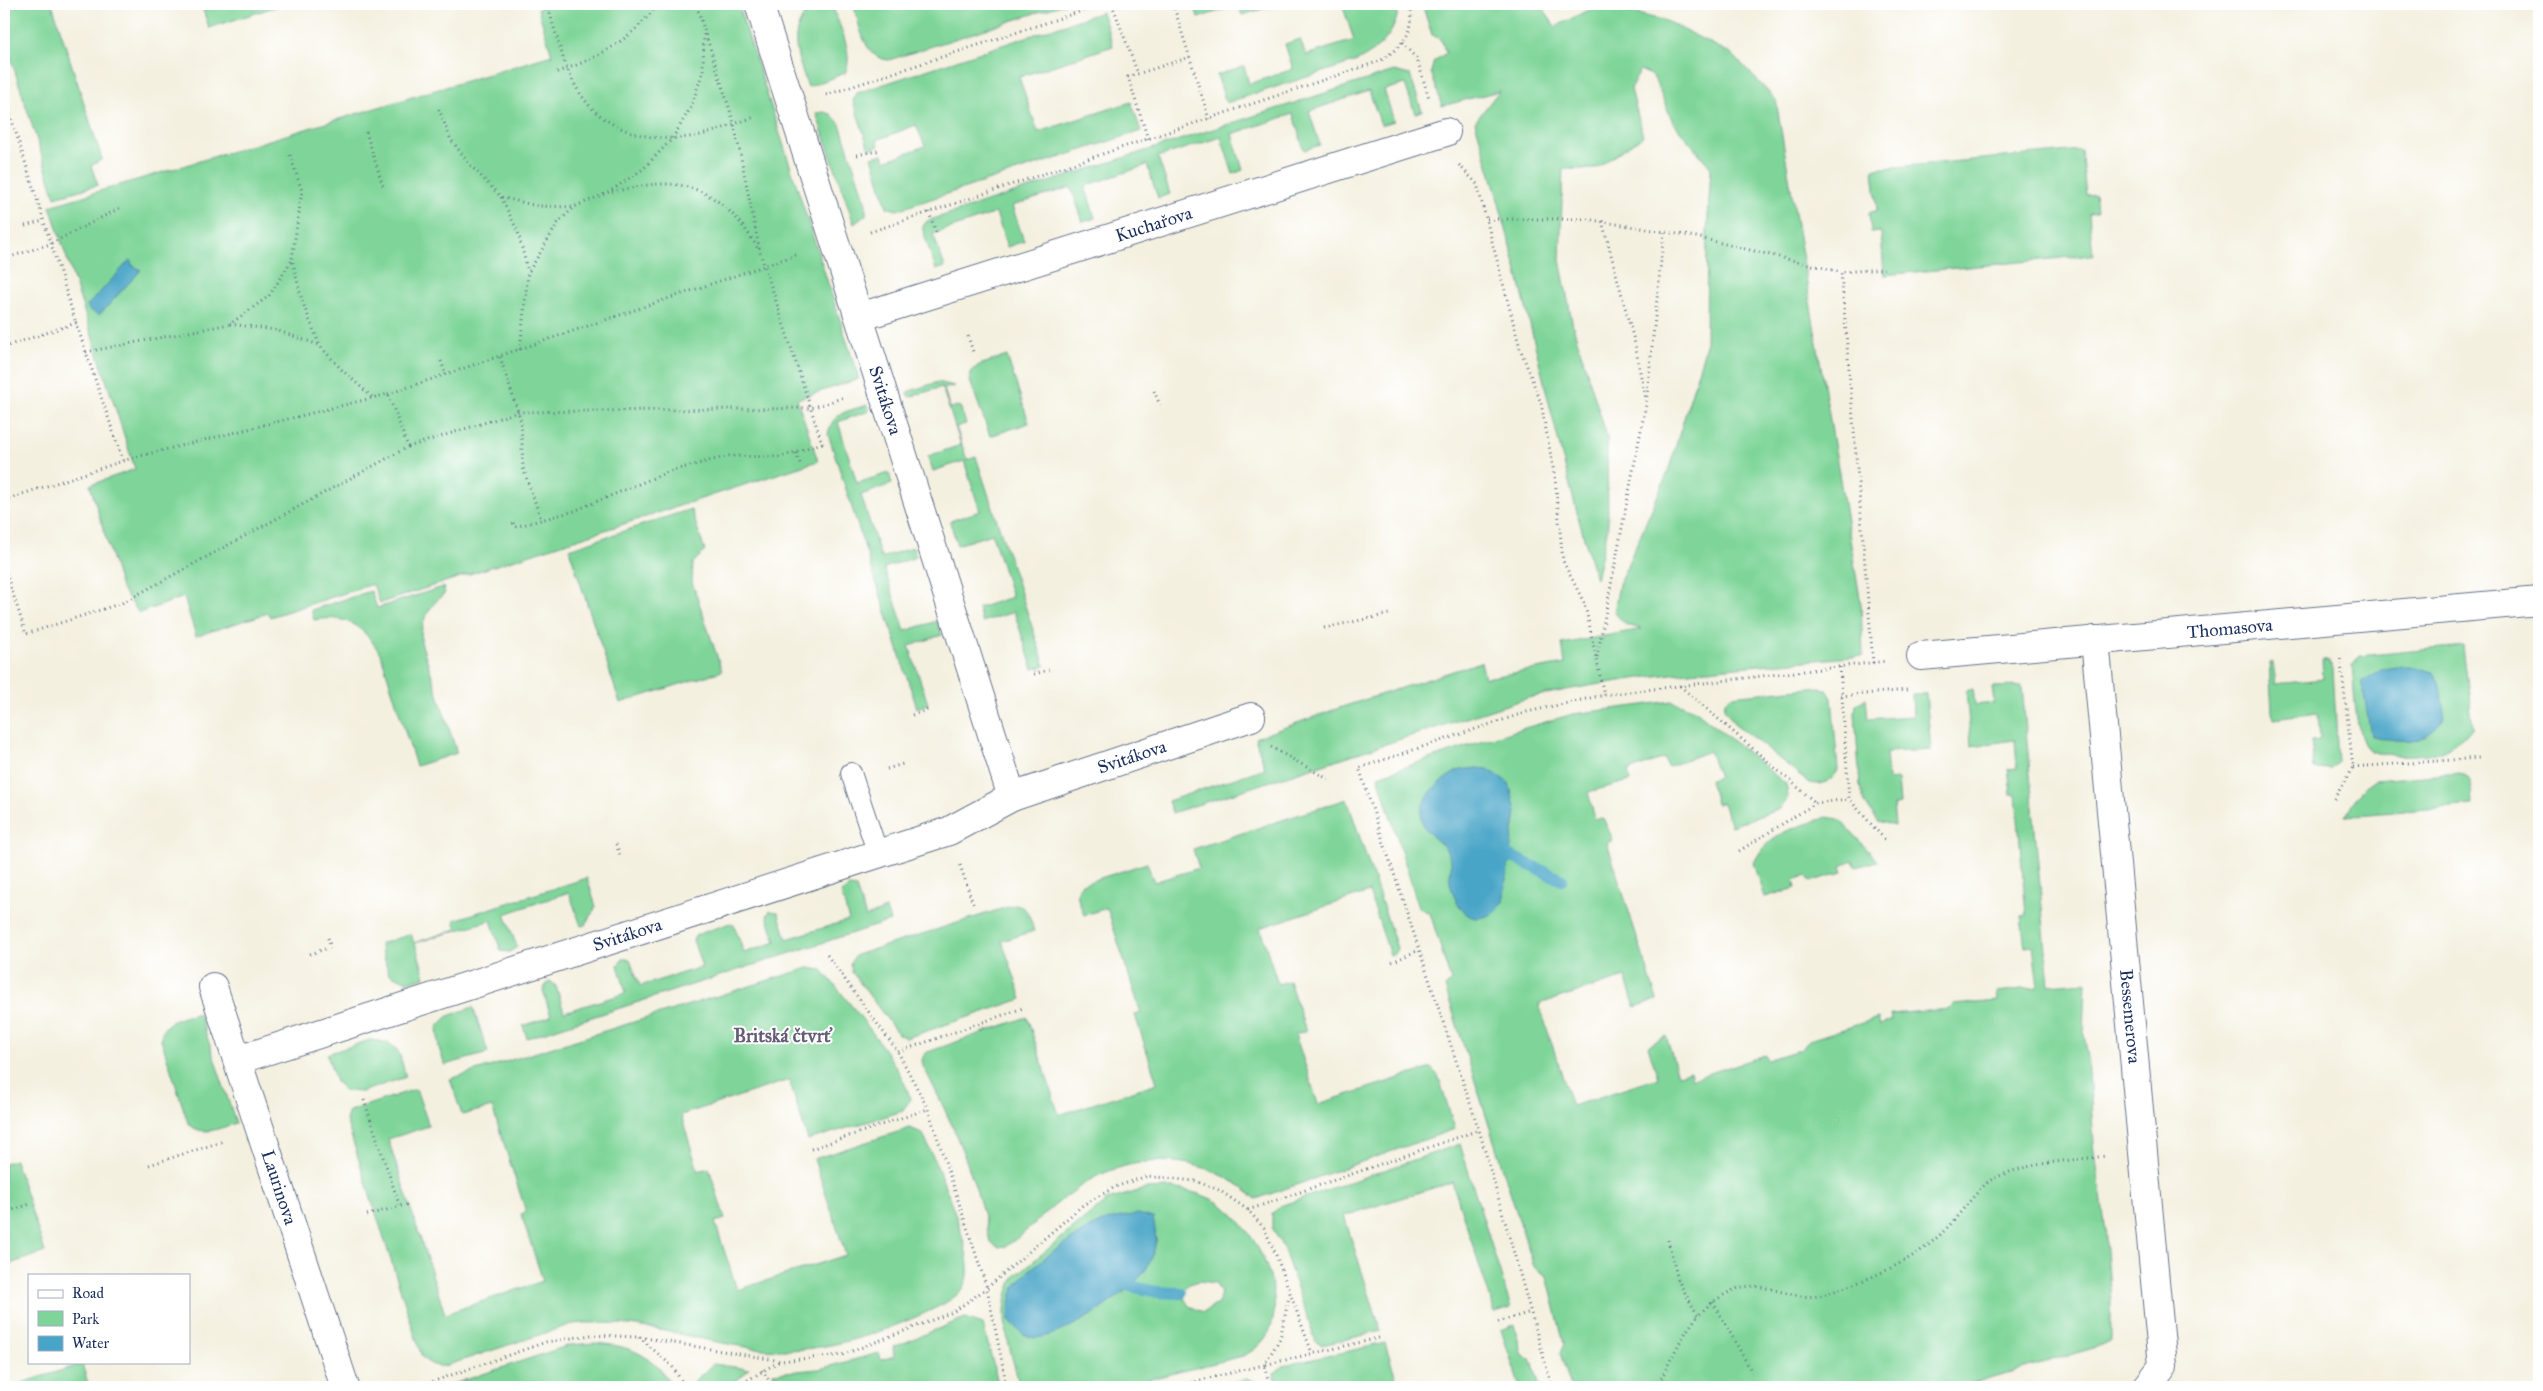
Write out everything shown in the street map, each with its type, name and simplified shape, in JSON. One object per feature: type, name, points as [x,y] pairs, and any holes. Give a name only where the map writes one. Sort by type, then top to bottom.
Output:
[{"type":"street","name":"Svitákova","points":[[759,4],[1012,797]]},
{"type":"street","name":"Kuchařova","points":[[860,317],[1446,132]]},
{"type":"street","name":"Thomasova","points":[[1921,656],[2539,601]]},
{"type":"street","name":"Bessemerova","points":[[2095,640],[2163,1366],[2147,1387]]},
{"type":"street","name":"Svitákova","points":[[238,1060],[949,831],[1012,797],[1241,721]]},
{"type":"street","name":"Laurinova","points":[[213,987],[345,1387]]},
{"type":"lane","points":[[851,774],[878,854]]},
{"type":"path","points":[[547,4],[568,69],[583,99],[600,116],[624,130],[647,137],[672,139],[702,134],[757,117]]},
{"type":"path","points":[[557,72],[568,69],[622,40],[649,16],[657,4]]},
{"type":"path","points":[[514,523],[515,527],[574,512],[670,471],[729,456],[781,457],[822,443],[760,252],[734,123],[696,4]]},
{"type":"path","points":[[820,97],[1104,4]]},
{"type":"path","points":[[1112,4],[1138,74]]},
{"type":"path","points":[[1173,4],[1209,119]]},
{"type":"path","points":[[865,234],[1380,61],[1408,37],[1411,25],[1410,4]]},
{"type":"path","points":[[528,273],[553,230],[574,207],[609,192],[643,169],[672,139],[691,107],[703,71],[704,31]]},
{"type":"path","points":[[1402,44],[1417,59],[1429,100]]},
{"type":"path","points":[[1148,139],[1128,77],[1190,57]]},
{"type":"path","points":[[4,95],[50,244],[123,461]]},
{"type":"path","points":[[440,109],[450,138],[470,165],[501,196],[518,232],[528,273],[520,350]]},
{"type":"path","points":[[366,132],[383,186]]},
{"type":"path","points":[[857,155],[881,150]]},
{"type":"path","points":[[290,155],[302,191],[292,259],[302,301],[320,346],[342,370],[373,397]]},
{"type":"path","points":[[1456,162],[1477,184],[1520,348],[1541,403],[1555,478],[1563,561],[1585,605],[1604,694]]},
{"type":"path","points":[[609,192],[662,184],[692,188],[722,202],[745,225],[760,252]]},
{"type":"path","points":[[501,196],[537,206],[574,207]]},
{"type":"path","points":[[4,259],[50,244],[120,208]]},
{"type":"path","points":[[929,212],[936,232]]},
{"type":"path","points":[[1487,219],[1586,219],[1602,221],[1696,237],[1841,272],[1884,269]]},
{"type":"path","points":[[25,226],[43,220]]},
{"type":"path","points":[[1602,221],[1635,344],[1646,404]]},
{"type":"path","points":[[1597,660],[1646,404],[1664,232]]},
{"type":"path","points":[[4,500],[123,461],[388,394],[800,254]]},
{"type":"path","points":[[230,324],[269,296],[292,259]]},
{"type":"path","points":[[1841,272],[1873,662]]},
{"type":"path","points":[[4,335],[6,347],[76,323]]},
{"type":"path","points":[[86,352],[230,324],[276,330],[320,346]]},
{"type":"path","points":[[968,336],[974,355]]},
{"type":"path","points":[[500,357],[521,421],[523,468],[541,519]]},
{"type":"path","points":[[441,361],[446,375]]},
{"type":"path","points":[[1154,392],[1160,405]]},
{"type":"path","points":[[388,394],[408,446]]},
{"type":"path","points":[[4,566],[26,634],[122,603],[408,446],[518,412],[812,408],[846,397]]},
{"type":"path","points":[[796,452],[801,466]]},
{"type":"path","points":[[1324,628],[1389,614]]},
{"type":"path","points":[[2334,799],[2353,767],[2339,650]]},
{"type":"path","points":[[1552,1387],[1479,1130],[1359,768],[1527,712],[1604,694],[1921,656]]},
{"type":"path","points":[[1840,667],[1849,799],[1886,841]]},
{"type":"path","points":[[1034,674],[1049,670]]},
{"type":"path","points":[[1680,686],[1816,803]]},
{"type":"path","points":[[1841,696],[1916,690]]},
{"type":"path","points":[[912,715],[930,709]]},
{"type":"path","points":[[1241,721],[1328,779]]},
{"type":"path","points":[[2353,767],[2479,758]]},
{"type":"path","points":[[887,770],[906,763]]},
{"type":"path","points":[[1739,850],[1816,803],[1849,799]]},
{"type":"path","points":[[616,844],[620,855]]},
{"type":"path","points":[[959,860],[974,907]]},
{"type":"path","points":[[328,938],[331,948]]},
{"type":"path","points":[[310,954],[325,949]]},
{"type":"path","points":[[1392,962],[1420,950]]},
{"type":"path","points":[[827,955],[898,1052],[928,1109],[987,1288],[1007,1387]]},
{"type":"path","points":[[898,1052],[1023,1008]]},
{"type":"path","points":[[364,1100],[400,1207]]},
{"type":"path","points":[[811,1149],[928,1109]]},
{"type":"path","points":[[1248,1210],[1479,1130]]},
{"type":"path","points":[[149,1165],[228,1140]]},
{"type":"path","points":[[1657,1387],[1687,1331],[1698,1316],[1713,1302],[1742,1287],[1759,1288],[1806,1298],[1827,1294],[1894,1267],[1919,1252],[1942,1234],[1989,1181],[2009,1172],[2036,1166],[2106,1156]]},
{"type":"path","points":[[423,1384],[546,1342],[591,1335],[638,1337],[781,1360],[842,1355],[953,1312],[987,1288],[1083,1205],[1115,1187],[1147,1176],[1195,1181],[1219,1190],[1248,1210],[1264,1228],[1276,1255],[1312,1353]]},
{"type":"path","points":[[4,1213],[30,1204]]},
{"type":"path","points":[[367,1216],[409,1204]]},
{"type":"path","points":[[1668,1240],[1678,1280],[1698,1316]]},
{"type":"path","points":[[1270,1387],[1264,1365],[1280,1339],[1290,1295]]},
{"type":"path","points":[[1713,1302],[1752,1372]]},
{"type":"path","points":[[1498,1322],[1531,1312]]},
{"type":"path","points":[[638,1337],[672,1366],[685,1387]]},
{"type":"path","points":[[1172,1387],[1383,1337]]},
{"type":"path","points":[[740,1387],[762,1370],[781,1360]]},
{"type":"path","points":[[762,1370],[770,1382]]},
{"type":"green space","points":[[4,4],[52,4],[102,159],[91,166],[98,185],[55,197],[4,37]]},
{"type":"green space","points":[[201,4],[284,4],[209,28]]},
{"type":"green space","points":[[547,4],[738,4],[859,379],[797,399],[818,461],[380,603],[373,584],[270,617],[268,613],[196,636],[184,597],[139,613],[121,588],[90,485],[135,469],[50,206],[552,55],[538,9]],"holes":[[[130,260],[132,265],[141,270],[99,315]]]},
{"type":"green space","points":[[813,4],[832,4],[847,48],[848,65],[845,73],[808,87],[797,53],[796,34],[799,24]]},
{"type":"green space","points":[[853,4],[1064,4],[889,60],[873,54],[868,47]]},
{"type":"green space","points":[[1194,4],[1267,4],[1268,7],[1242,15],[1238,5],[1198,18]]},
{"type":"green space","points":[[1342,4],[1399,4],[1395,23],[1386,39],[1366,56],[1357,61],[1226,103],[1217,75],[1244,66],[1249,84],[1293,69],[1285,44],[1300,39],[1306,55],[1354,40]]},
{"type":"green space","points":[[1422,4],[1541,4],[1555,27],[1584,12],[1605,6],[1666,21],[1732,54],[1776,100],[1861,604],[1863,656],[1653,676],[1569,689],[1528,698],[1172,813],[1168,801],[1265,768],[1255,738],[1336,709],[1481,662],[1485,678],[1565,664],[1562,644],[1642,629],[1626,625],[1614,612],[1619,584],[1668,472],[1706,345],[1707,235],[1711,168],[1673,122],[1653,76],[1640,70],[1631,89],[1643,136],[1595,169],[1563,169],[1560,260],[1573,326],[1607,437],[1608,527],[1596,579],[1564,465],[1508,235],[1475,122],[1499,91],[1442,106],[1431,72],[1434,61],[1446,53],[1441,40],[1432,35]]},
{"type":"green space","points":[[1102,12],[1113,46],[1019,77],[1038,132],[1131,102],[1141,131],[897,210],[887,207],[872,157],[883,154],[885,161],[925,146],[916,125],[877,140],[879,146],[869,149],[853,101],[857,93]]},
{"type":"green space","points":[[1394,71],[1410,75],[1422,111],[1415,114],[1405,84],[1384,90],[1394,121],[1381,125],[1369,91],[1309,111],[1320,145],[1304,150],[1293,114],[1232,134],[1243,170],[1233,174],[1221,137],[1158,157],[1170,194],[1158,198],[1147,165],[1085,186],[1095,218],[1083,222],[1071,187],[1012,206],[1024,241],[1007,247],[996,213],[933,234],[945,267],[936,270],[923,231],[923,226],[927,221]]},
{"type":"green space","points":[[824,112],[831,114],[840,124],[866,204],[866,215],[854,224],[816,113]]},
{"type":"green space","points":[[2081,150],[2086,195],[2095,194],[2097,212],[2089,213],[2093,255],[1884,275],[1881,232],[1871,233],[1869,212],[1877,211],[1873,169]]},
{"type":"green space","points":[[1007,356],[1029,423],[990,436],[970,381],[970,372],[979,365]]},
{"type":"green space","points":[[938,382],[954,386],[944,389],[950,408],[960,406],[966,424],[956,427],[967,460],[976,457],[1045,666],[1033,669],[1014,612],[982,622],[978,608],[1012,597],[992,534],[957,545],[950,521],[980,511],[964,461],[933,471],[928,456],[961,445],[942,387],[909,397],[907,392]]},
{"type":"green space","points":[[867,405],[869,411],[838,422],[857,483],[889,473],[892,484],[861,495],[881,558],[913,547],[916,557],[884,568],[905,631],[937,621],[942,635],[909,646],[928,704],[917,708],[828,434],[830,426],[837,417],[847,411]]},
{"type":"green space","points":[[691,509],[705,551],[693,563],[692,582],[722,671],[620,703],[569,549]]},
{"type":"green space","points":[[443,587],[445,593],[434,603],[424,621],[421,642],[457,753],[416,766],[381,655],[375,645],[354,625],[336,619],[314,620],[311,610],[371,591],[377,608]]},
{"type":"green space","points":[[2463,646],[2473,729],[2447,748],[2438,752],[2390,755],[2367,748],[2360,733],[2354,697],[2352,666],[2360,656]]},
{"type":"green space","points":[[2322,659],[2328,661],[2333,668],[2338,762],[2331,769],[2314,768],[2311,741],[2320,740],[2318,713],[2274,719],[2272,711],[2269,663],[2273,663],[2276,684],[2323,679]]},
{"type":"green space","points":[[2022,686],[2049,985],[2086,982],[2084,1035],[2088,1058],[2094,1144],[2105,1225],[2111,1301],[2111,1340],[2097,1347],[1959,1387],[1571,1387],[1560,1353],[1564,1344],[1547,1276],[1534,1267],[1445,987],[1451,981],[1430,913],[1419,908],[1378,776],[1501,735],[1573,714],[1673,701],[1696,711],[1786,784],[1788,797],[1780,809],[1731,826],[1723,803],[1716,804],[1710,780],[1719,777],[1709,751],[1668,767],[1664,758],[1628,771],[1630,781],[1588,792],[1595,819],[1603,818],[1613,840],[1607,843],[1657,1000],[1635,1007],[1625,977],[1539,1004],[1572,1106],[1658,1078],[1648,1046],[1666,1036],[1678,1075],[1690,1071],[1692,1079],[1765,1055],[1767,1060],[1802,1049],[1809,1040],[1878,1018],[1880,1025],[1892,1020],[1891,1014],[1949,1009],[1953,1005],[1998,1001],[1997,992],[2038,987],[2033,946],[2025,947],[2021,916],[2026,915],[2016,795],[2011,794],[2008,769],[2017,768],[2015,740],[1971,746],[1966,691],[1973,689],[1975,705],[1994,703],[1992,687]]},
{"type":"green space","points":[[1820,687],[1827,690],[1832,698],[1838,770],[1833,778],[1819,784],[1810,783],[1734,723],[1724,708],[1725,701],[1731,696]]},
{"type":"green space","points":[[1912,694],[1926,694],[1931,750],[1886,752],[1888,780],[1898,779],[1900,804],[1893,805],[1895,826],[1878,821],[1864,802],[1860,786],[1856,705],[1866,698],[1868,719],[1913,716]]},
{"type":"green space","points":[[2460,773],[2465,775],[2470,781],[2473,805],[2346,816],[2361,791],[2375,780]]},
{"type":"green space","points":[[1347,799],[1397,948],[1396,953],[1390,955],[1369,892],[1260,928],[1278,984],[1289,981],[1306,1031],[1295,1034],[1318,1104],[1431,1068],[1438,1075],[1455,1129],[1256,1199],[1222,1175],[1184,1163],[1144,1162],[1124,1166],[1086,1182],[1006,1246],[998,1247],[990,1242],[985,1219],[963,1152],[923,1066],[922,1060],[925,1053],[1027,1017],[1059,1115],[1157,1083],[1135,1015],[1141,1013],[1107,908],[1084,915],[1078,899],[1079,887],[1082,884],[1147,863],[1154,882],[1199,868],[1193,849]]},
{"type":"green space","points":[[1826,817],[1839,819],[1878,861],[1856,867],[1853,861],[1841,866],[1843,872],[1810,882],[1807,875],[1794,880],[1796,888],[1765,897],[1754,863],[1760,852],[1775,837],[1784,832]]},
{"type":"green space","points":[[587,878],[596,907],[585,925],[581,926],[569,892],[505,914],[517,947],[510,952],[501,951],[491,920],[415,943],[425,977],[408,982],[389,974],[380,944],[411,934],[414,943],[457,929],[454,920]]},
{"type":"green space","points":[[849,887],[856,888],[866,917],[886,909],[890,921],[527,1038],[523,1026],[551,1016],[543,991],[550,981],[556,986],[564,1012],[626,993],[618,965],[623,959],[630,959],[640,986],[702,967],[693,940],[696,935],[730,923],[734,925],[744,953],[776,942],[767,915],[770,911],[778,912],[787,939],[849,920],[841,893]]},
{"type":"green space","points":[[1014,905],[1026,911],[1034,931],[1002,941],[1022,999],[906,1038],[898,1034],[852,972],[850,963],[856,955]]},
{"type":"green space","points":[[808,968],[822,970],[858,1014],[886,1051],[905,1085],[910,1099],[903,1111],[808,1140],[789,1080],[681,1115],[698,1171],[709,1168],[725,1219],[715,1222],[737,1290],[846,1255],[814,1159],[910,1128],[922,1133],[925,1138],[959,1226],[968,1261],[968,1275],[963,1289],[952,1299],[938,1307],[872,1334],[835,1344],[798,1350],[753,1348],[649,1328],[598,1323],[572,1324],[445,1366],[432,1364],[422,1357],[346,1120],[349,1111],[416,1089],[429,1126],[388,1139],[445,1314],[543,1281],[521,1214],[526,1212],[492,1107],[462,1115],[450,1079]]},
{"type":"green space","points":[[473,1007],[488,1053],[445,1065],[439,1048],[437,1027],[448,1016]]},
{"type":"green space","points":[[199,1013],[236,1123],[205,1131],[193,1128],[188,1123],[161,1039],[162,1032],[169,1023]]},
{"type":"green space","points":[[370,1040],[388,1043],[397,1050],[406,1077],[361,1092],[345,1091],[336,1082],[327,1054]]},
{"type":"green space","points":[[1460,1144],[1511,1308],[1495,1313],[1452,1182],[1344,1216],[1381,1331],[1322,1345],[1316,1342],[1284,1250],[1272,1227],[1272,1214],[1280,1206]]},
{"type":"green space","points":[[15,1160],[45,1252],[4,1266],[4,1163]]},
{"type":"green space","points":[[1172,1188],[1208,1197],[1235,1216],[1250,1235],[1262,1256],[1271,1279],[1274,1302],[1272,1324],[1262,1342],[1243,1356],[1118,1387],[1020,1387],[1006,1331],[1005,1317],[1009,1290],[1015,1276],[1108,1200],[1145,1189]],"holes":[[[1102,1222],[1157,1239],[1147,1267],[1122,1294],[1028,1271],[1083,1232]],[[1200,1281],[1215,1283],[1221,1292],[1218,1304],[1203,1312],[1189,1306],[1181,1293],[1189,1284]]]},
{"type":"green space","points":[[965,1318],[983,1324],[999,1387],[749,1387],[759,1380],[763,1386],[775,1380],[773,1373],[819,1369],[879,1353],[881,1360],[894,1356],[893,1347]]},
{"type":"green space","points":[[1514,1325],[1523,1356],[1532,1360],[1540,1387],[1520,1387],[1501,1330]]},
{"type":"green space","points":[[594,1343],[619,1346],[640,1354],[658,1367],[672,1387],[444,1387],[570,1345]]},
{"type":"green space","points":[[1385,1343],[1399,1387],[1278,1387],[1274,1374],[1282,1366]]},
{"type":"green space","points":[[82,1364],[89,1387],[9,1387]]},
{"type":"green space","points":[[713,1364],[749,1369],[730,1387],[697,1387],[693,1382]]},
{"type":"green space","points":[[1246,1379],[1255,1381],[1257,1387],[1212,1387]]},
{"type":"water","points":[[130,260],[132,265],[141,270],[99,315],[89,310],[87,306]]},
{"type":"water","points":[[2417,667],[2433,672],[2439,682],[2445,718],[2437,727],[2420,738],[2403,741],[2371,736],[2362,682],[2383,669]]},
{"type":"water","points":[[1476,768],[1488,769],[1509,783],[1516,811],[1503,902],[1493,913],[1473,918],[1459,906],[1453,893],[1450,882],[1450,858],[1446,849],[1431,836],[1423,824],[1421,816],[1429,794],[1441,782],[1456,772]]},
{"type":"water","points":[[1138,1214],[1153,1218],[1155,1242],[1148,1266],[1141,1276],[1128,1288],[1112,1301],[1076,1324],[1042,1337],[1027,1336],[1009,1320],[1010,1303],[1015,1287],[1042,1260],[1067,1242],[1101,1223],[1114,1218]]},
{"type":"waterway","points":[[1510,856],[1562,880]]},
{"type":"waterway","points":[[1130,1286],[1157,1292],[1181,1293]]},
{"type":"district","name":"Britská čtvrť","points":[[782,1035]]}]
